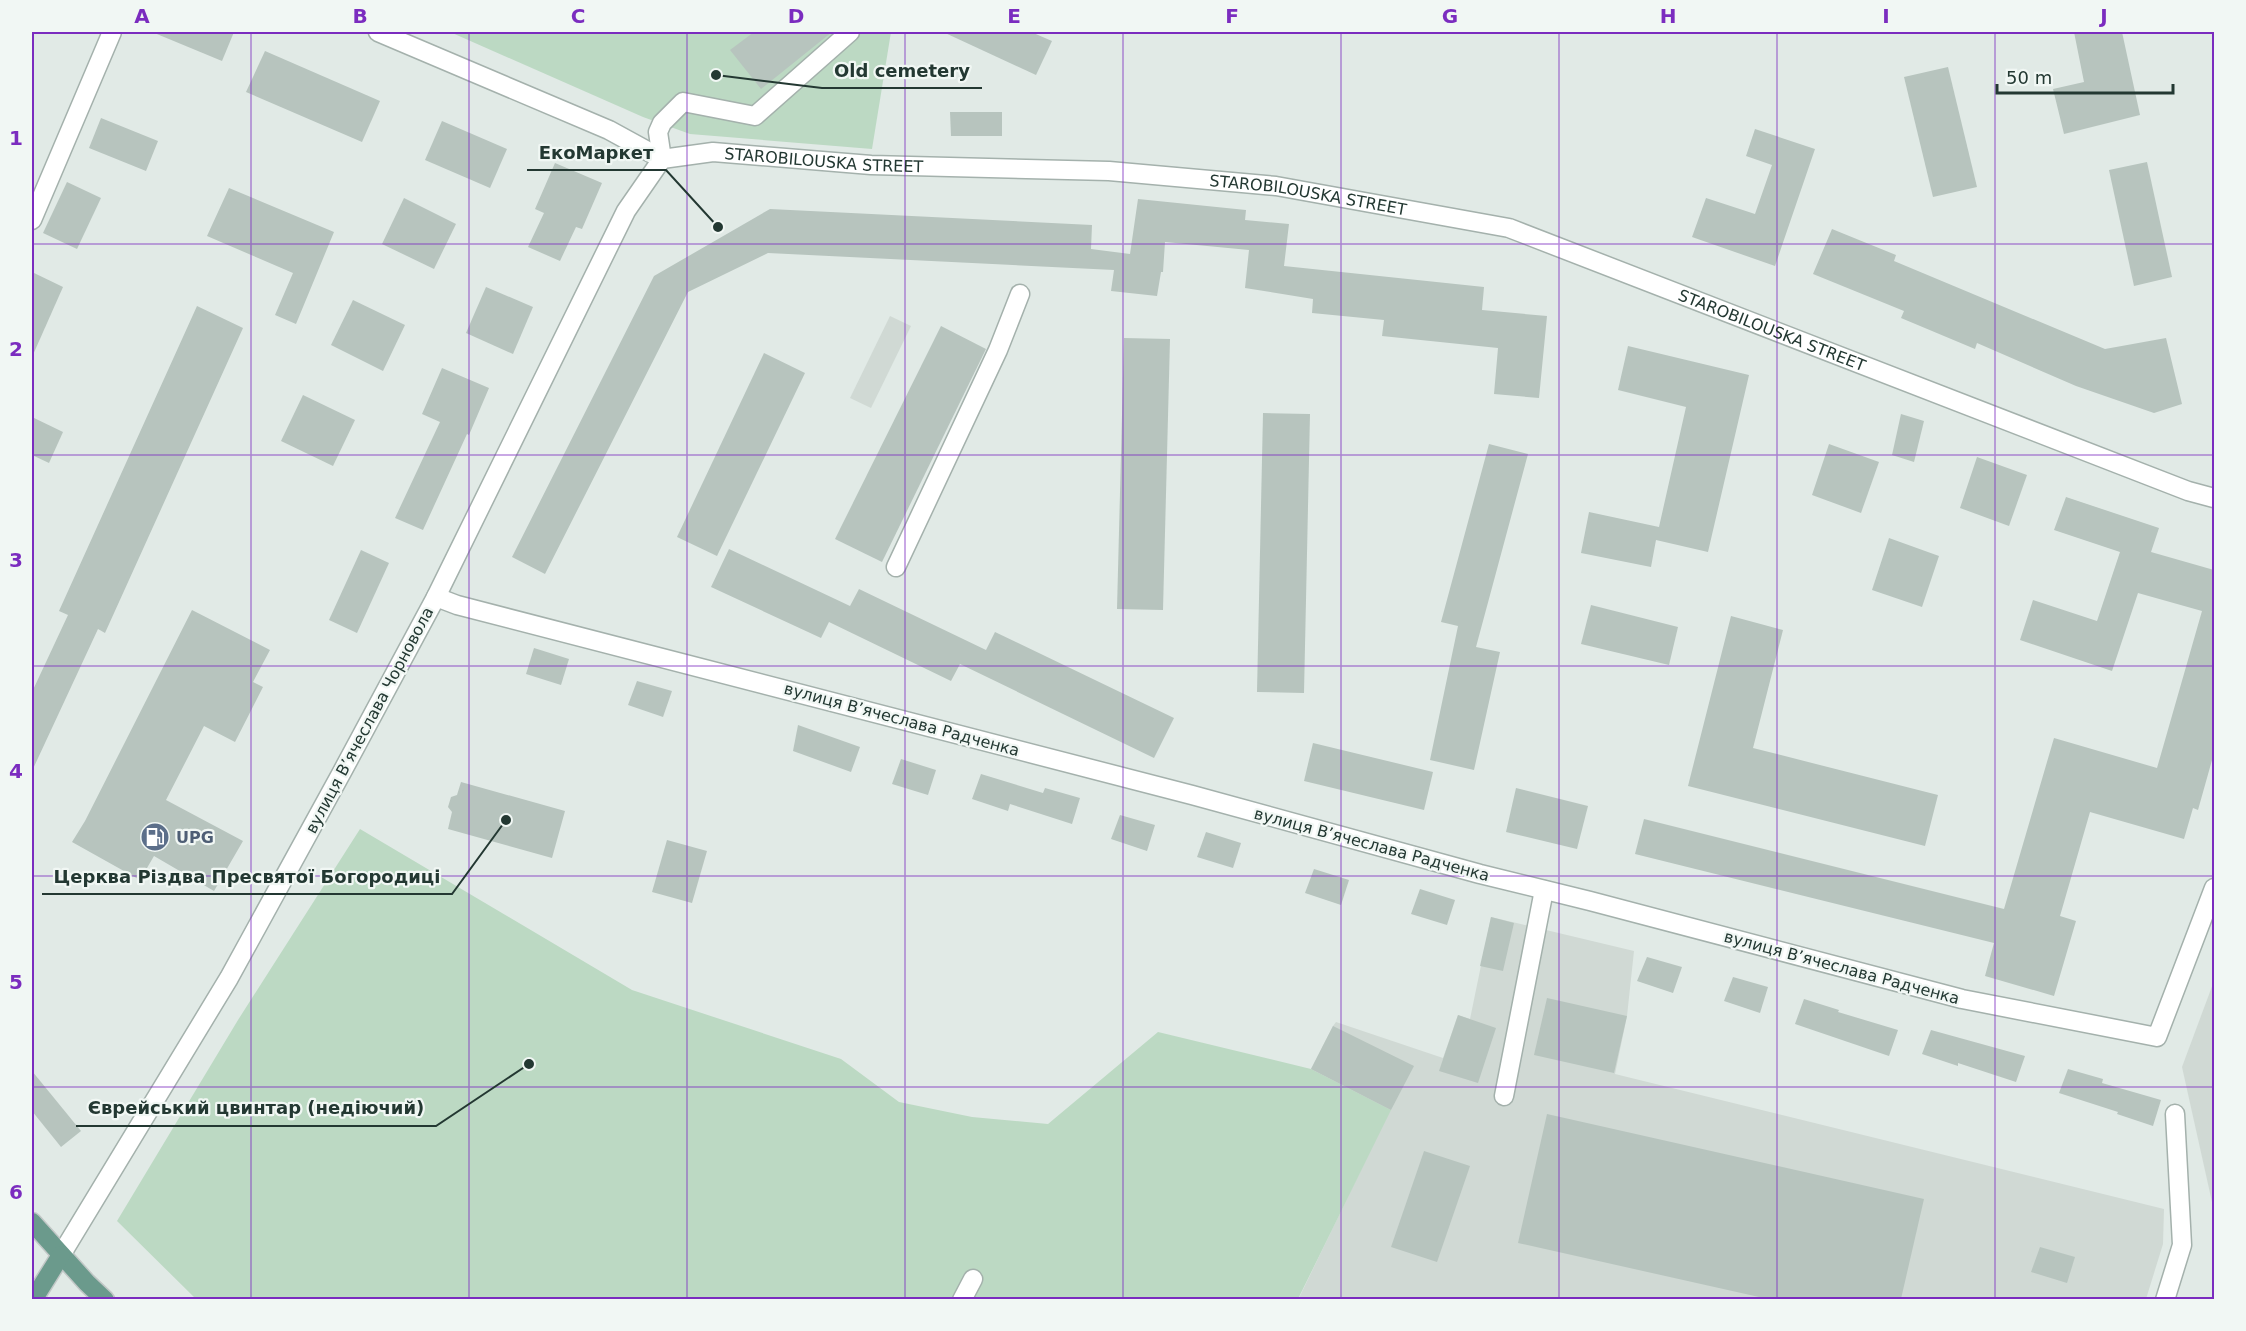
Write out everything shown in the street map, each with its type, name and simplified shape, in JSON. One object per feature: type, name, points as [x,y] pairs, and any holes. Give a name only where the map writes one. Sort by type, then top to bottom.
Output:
[{"type":"main road","points":[[32,1222],[105,1299]]},
{"type":"main road","name":"вулиця Вʼячеслава Чорновола","points":[[33,1299],[61,1255]]},
{"type":"street","points":[[32,220],[112,32]]},
{"type":"street","points":[[378,32],[609,130],[662,159]]},
{"type":"street","points":[[662,159],[658,132],[662,123],[683,102],[755,116],[850,32]]},
{"type":"street","name":"STAROBILOUSKA STREET","points":[[662,159],[713,152],[871,165],[1109,171],[1276,186],[1509,228],[2177,486],[2214,498]]},
{"type":"street","name":"вулиця Вʼячеслава Чорновола","points":[[61,1255],[229,978],[436,597],[626,211],[662,159]]},
{"type":"street","points":[[896,567],[998,350],[1020,294]]},
{"type":"street","name":"вулиця Вʼячеслава Радченка","points":[[436,597],[457,605],[1112,774],[1962,999],[2157,1038],[2214,888]]},
{"type":"street","points":[[1504,1096],[1544,890]]},
{"type":"street","points":[[2165,1299],[2182,1245],[2175,1114]]},
{"type":"street","points":[[962,1299],[973,1279]]},
{"type":"shaded area","points":[[890,316],[911,326],[871,408],[850,398]]},
{"type":"shaded area","points":[[1491,917],[1634,951],[1627,1016],[1615,1074],[2164,1209],[2163,1244],[2146,1299],[1298,1300],[1390,1110],[1311,1069],[1336,1022],[1443,1058],[1458,1015],[1470,1019]]},
{"type":"shaded area","points":[[2214,981],[2214,1211],[2182,1067]]},
{"type":"green space","points":[[450,32],[891,32],[872,149],[690,134],[643,117]]},
{"type":"green space","points":[[360,829],[632,990],[841,1059],[899,1102],[972,1117],[1048,1124],[1158,1032],[1311,1069],[1391,1110],[1298,1299],[196,1299],[117,1221],[238,1020]]},
{"type":"building","points":[[152,32],[234,32],[222,61]]},
{"type":"building","points":[[754,32],[832,32],[761,89],[730,50]]},
{"type":"building","points":[[943,32],[1031,32],[1052,41],[1036,75]]},
{"type":"building","points":[[2074,32],[2122,32],[2140,115],[2064,134],[2053,89],[2084,82]]},
{"type":"building","points":[[265,51],[380,101],[362,142],[246,92]]},
{"type":"building","points":[[1948,67],[1977,187],[1933,197],[1904,77]]},
{"type":"building","points":[[950,112],[1002,112],[1002,136],[951,136]]},
{"type":"building","points":[[101,118],[158,141],[146,171],[89,148]]},
{"type":"building","points":[[442,121],[507,149],[490,188],[425,160]]},
{"type":"building","points":[[1755,129],[1815,149],[1775,266],[1692,237],[1706,198],[1755,214],[1772,165],[1746,156]]},
{"type":"building","points":[[2147,162],[2172,277],[2134,286],[2109,170]]},
{"type":"building","points":[[555,163],[602,183],[582,229],[576,227],[560,261],[528,247],[544,213],[535,209]]},
{"type":"building","points":[[67,182],[101,198],[77,249],[43,233]]},
{"type":"building","points":[[229,188],[334,232],[296,324],[275,315],[293,273],[207,236]]},
{"type":"building","points":[[404,198],[456,224],[434,269],[382,244]]},
{"type":"building","points":[[1138,199],[1246,210],[1245,220],[1289,224],[1284,266],[1484,287],[1482,310],[1547,316],[1539,398],[1494,394],[1498,348],[1382,336],[1384,320],[1312,313],[1313,299],[1245,288],[1249,250],[1165,242],[1163,272],[1161,272],[1157,296],[1111,291],[1114,270],[768,253],[688,292],[545,574],[512,557],[654,276],[770,209],[1092,225],[1091,249],[1130,254]]},
{"type":"building","points":[[1832,229],[1896,255],[1894,261],[2105,349],[2166,338],[2182,404],[2154,413],[2076,386],[1977,343],[1975,349],[1901,318],[1904,311],[1813,274]]},
{"type":"building","points":[[32,272],[63,287],[32,357]]},
{"type":"building","points":[[486,287],[533,307],[513,354],[466,333]]},
{"type":"building","points":[[353,300],[405,325],[383,371],[331,345]]},
{"type":"building","points":[[197,306],[243,328],[105,633],[98,629],[32,771],[32,692],[68,615],[59,611]]},
{"type":"building","points":[[941,326],[986,349],[882,562],[835,539]]},
{"type":"building","points":[[1124,338],[1170,339],[1163,610],[1117,609]]},
{"type":"building","points":[[1628,346],[1749,375],[1708,552],[1656,540],[1651,567],[1581,553],[1589,512],[1659,527],[1686,407],[1618,390]]},
{"type":"building","points":[[764,353],[805,373],[717,556],[677,537]]},
{"type":"building","points":[[442,368],[489,388],[423,530],[395,518],[440,422],[422,414]]},
{"type":"building","points":[[303,395],[355,420],[333,466],[281,441]]},
{"type":"building","points":[[1263,413],[1310,414],[1304,693],[1257,692]]},
{"type":"building","points":[[1901,414],[1924,421],[1914,462],[1892,455]]},
{"type":"building","points":[[32,417],[63,432],[49,463],[32,455]]},
{"type":"building","points":[[1489,444],[1528,454],[1476,647],[1500,652],[1474,770],[1430,760],[1458,626],[1441,622]]},
{"type":"building","points":[[1829,444],[1879,462],[1861,513],[1812,495]]},
{"type":"building","points":[[1977,457],[2027,475],[2009,526],[1960,508]]},
{"type":"building","points":[[2066,497],[2159,528],[2151,552],[2214,570],[2214,753],[2198,810],[2193,808],[2184,839],[2090,812],[2060,916],[2076,921],[2054,996],[1985,976],[1994,943],[1635,854],[1644,819],[2004,909],[2054,738],[2157,768],[2202,611],[2138,593],[2112,671],[2020,640],[2033,600],[2097,621],[2120,552],[2054,530]]},
{"type":"building","points":[[1889,538],[1939,556],[1922,607],[1872,590]]},
{"type":"building","points":[[729,549],[850,606],[859,589],[986,650],[995,632],[1174,718],[1154,758],[960,664],[951,681],[829,622],[821,638],[711,587]]},
{"type":"building","points":[[361,550],[389,563],[357,633],[329,620]]},
{"type":"building","points":[[1591,605],[1678,627],[1669,665],[1581,644]]},
{"type":"building","points":[[192,610],[270,650],[253,682],[263,687],[235,742],[204,726],[166,800],[243,841],[214,891],[154,856],[140,880],[72,842],[85,821]]},
{"type":"building","points":[[1731,616],[1783,630],[1753,748],[1938,795],[1925,846],[1688,786]]},
{"type":"building","points":[[534,648],[569,659],[561,685],[526,674]]},
{"type":"building","points":[[637,681],[672,691],[663,717],[628,705]]},
{"type":"building","points":[[798,725],[860,747],[851,772],[793,751]]},
{"type":"building","points":[[1313,743],[1433,772],[1424,810],[1304,781]]},
{"type":"building","points":[[901,759],[936,770],[928,795],[892,784]]},
{"type":"building","points":[[981,774],[1043,793],[1045,788],[1080,798],[1072,824],[1010,804],[1008,811],[972,799]]},
{"type":"building","points":[[461,782],[565,811],[552,858],[448,829],[452,812],[448,807],[451,797],[457,795]]},
{"type":"building","points":[[1516,788],[1588,806],[1577,849],[1506,832]]},
{"type":"building","points":[[1120,815],[1155,825],[1147,851],[1111,839]]},
{"type":"building","points":[[1206,832],[1241,843],[1233,868],[1197,857]]},
{"type":"building","points":[[667,840],[707,851],[692,903],[652,892]]},
{"type":"building","points":[[1314,869],[1349,880],[1341,905],[1305,893]]},
{"type":"building","points":[[1420,889],[1455,900],[1447,925],[1411,914]]},
{"type":"building","points":[[1491,917],[1514,923],[1503,971],[1480,966]]},
{"type":"building","points":[[1647,957],[1682,967],[1673,993],[1637,981]]},
{"type":"building","points":[[1733,977],[1768,987],[1760,1013],[1724,1001]]},
{"type":"building","points":[[1547,998],[1627,1016],[1614,1073],[1534,1055]]},
{"type":"building","points":[[1804,999],[1898,1030],[1889,1056],[1795,1024]]},
{"type":"building","points":[[1458,1015],[1496,1028],[1478,1083],[1439,1071]]},
{"type":"building","points":[[1333,1026],[1414,1066],[1391,1110],[1311,1069]]},
{"type":"building","points":[[1931,1030],[2025,1056],[2016,1082],[1922,1054]]},
{"type":"building","points":[[2068,1069],[2103,1079],[2102,1083],[2161,1100],[2153,1126],[2059,1093]]},
{"type":"building","points":[[32,1071],[81,1131],[61,1147],[32,1111]]},
{"type":"building","points":[[1547,1114],[1924,1199],[1901,1299],[1768,1299],[1518,1243]]},
{"type":"building","points":[[1424,1151],[1470,1166],[1437,1262],[1391,1247]]},
{"type":"building","points":[[2040,1247],[2075,1257],[2067,1283],[2031,1272]]},
{"type":"place","name":"Old cemetery","points":[[716,75]]},
{"type":"place","name":"ЕкоМаркет","points":[[718,227]]},
{"type":"place","name":"Церква Різдва Пресвятої Богородиці","points":[[506,820]]},
{"type":"place","name":"UPG","points":[[155,837]]},
{"type":"place","name":"Єврейський цвинтар (недіючий)","points":[[529,1064]]}]
